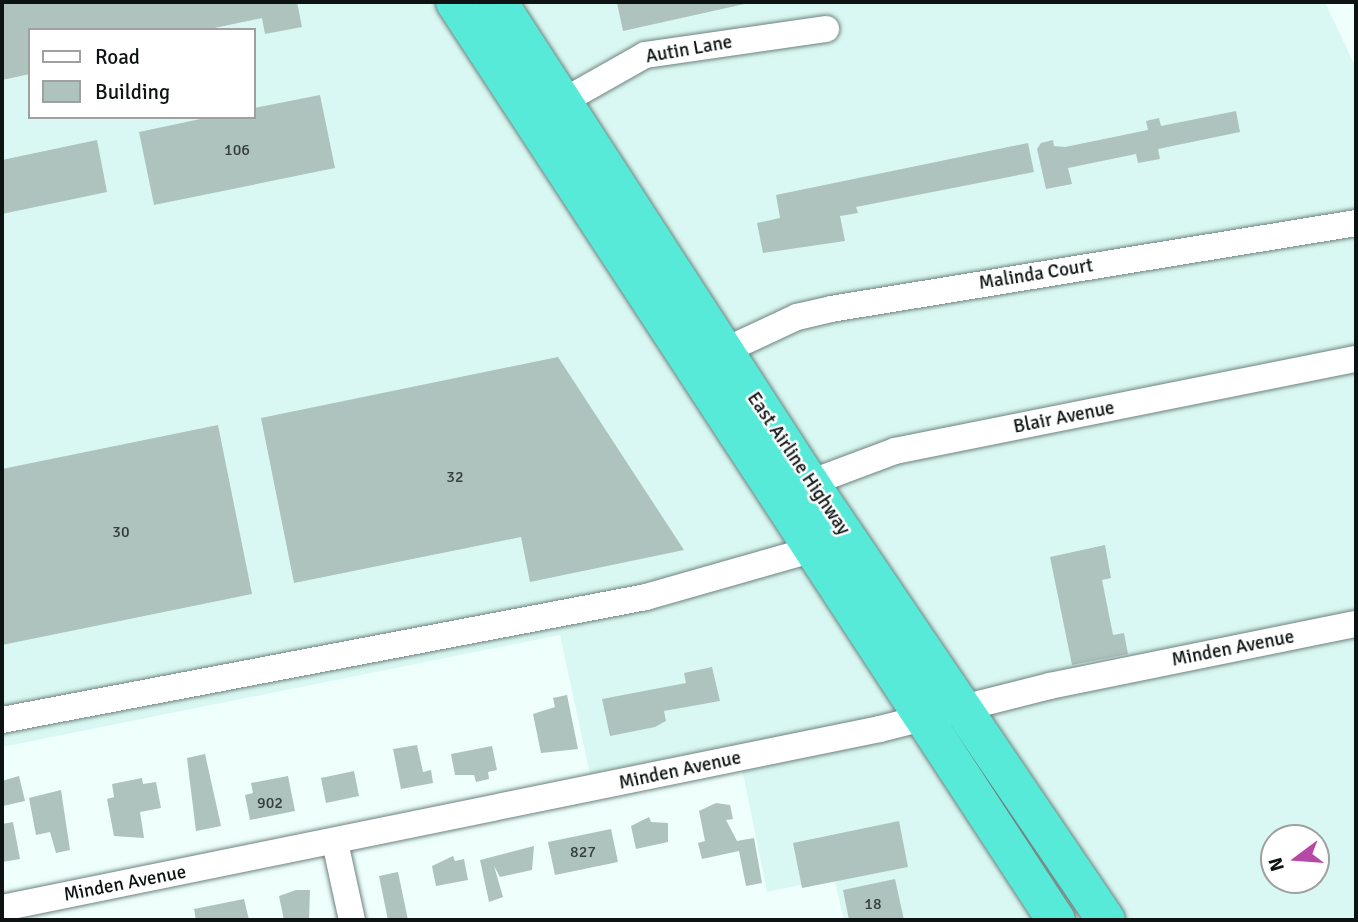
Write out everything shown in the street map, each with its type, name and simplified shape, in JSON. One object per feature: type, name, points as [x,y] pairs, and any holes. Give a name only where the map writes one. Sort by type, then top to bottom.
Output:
[{"type":"highway","name":"East Airline Highway","points":[[455,2],[542,134],[793,490],[965,706],[1106,920]]},
{"type":"highway","name":"East Airline Highway","points":[[498,2],[723,351],[793,490],[811,550],[1056,920]]},
{"type":"street","name":"Autin Lane","points":[[562,102],[645,55],[826,29]]},
{"type":"street","points":[[542,134],[562,102]]},
{"type":"street","name":"Malinda Court","points":[[723,351],[797,317],[831,309],[1356,223]]},
{"type":"street","name":"Blair Avenue","points":[[793,490],[895,451],[1356,359]]},
{"type":"street","points":[[2,720],[646,597],[811,550]]},
{"type":"street","name":"Minden Avenue","points":[[2,908],[924,720],[965,706],[1356,624]]},
{"type":"street","points":[[335,842],[352,920]]},
{"type":"shaded area","points":[[2,2],[1325,2],[1356,68],[1356,920],[844,920],[834,878],[767,892],[737,744],[590,774],[560,635],[2,747]]},
{"type":"building","points":[[297,2],[302,27],[265,34],[262,18],[214,28],[28,28],[28,74],[2,80],[2,4]]},
{"type":"building","points":[[617,3],[749,3],[623,31]]},
{"type":"building","points":[[320,95],[335,168],[154,205],[139,132],[201,119],[256,119],[256,108]]},
{"type":"building","points":[[1236,111],[1240,132],[1158,149],[1160,159],[1138,163],[1136,154],[1068,168],[1072,184],[1046,189],[1037,149],[1041,143],[1053,140],[1054,146],[1065,147],[1148,130],[1146,121],[1159,118],[1161,126]]},
{"type":"building","points":[[97,140],[107,192],[2,214],[2,160]]},
{"type":"building","points":[[1028,143],[1034,172],[856,207],[858,213],[840,216],[845,241],[763,253],[757,223],[780,218],[776,195]]},
{"type":"building","points":[[558,357],[684,550],[530,582],[521,537],[294,583],[261,418]]},
{"type":"building","points":[[218,425],[252,594],[2,645],[2,469]]},
{"type":"building","points":[[1105,545],[1111,578],[1102,580],[1113,635],[1124,633],[1128,654],[1072,665],[1050,557]]},
{"type":"building","points":[[712,667],[720,701],[664,711],[666,721],[655,727],[610,736],[602,699],[686,683],[684,673]]},
{"type":"building","points":[[567,695],[578,749],[541,753],[533,714],[555,707],[553,698]]},
{"type":"building","points":[[417,745],[423,772],[431,770],[433,783],[401,789],[393,749]]},
{"type":"building","points":[[492,746],[497,770],[488,772],[489,779],[476,782],[474,775],[455,775],[451,754]]},
{"type":"building","points":[[205,754],[221,826],[196,831],[187,758]]},
{"type":"building","points":[[354,771],[359,796],[326,803],[321,778]]},
{"type":"building","points":[[19,776],[25,801],[3,806],[2,781]]},
{"type":"building","points":[[288,776],[295,811],[250,820],[245,795],[253,793],[251,783]]},
{"type":"building","points":[[142,778],[143,784],[156,782],[161,808],[140,812],[144,838],[114,836],[107,799],[114,797],[112,784]]},
{"type":"building","points":[[61,790],[70,850],[56,853],[50,832],[36,835],[29,798]]},
{"type":"building","points":[[716,803],[730,805],[733,819],[726,820],[737,841],[754,838],[762,883],[746,886],[739,851],[702,859],[698,843],[705,841],[699,811]]},
{"type":"building","points":[[649,817],[651,822],[668,823],[668,842],[636,849],[631,826]]},
{"type":"building","points":[[899,821],[908,867],[802,888],[793,843]]},
{"type":"building","points":[[13,822],[20,859],[2,862],[2,824]]},
{"type":"building","points":[[611,829],[618,862],[555,875],[548,842]]},
{"type":"building","points":[[534,846],[532,870],[500,877],[494,866],[503,897],[489,902],[480,860]]},
{"type":"building","points":[[453,856],[455,861],[464,859],[468,880],[436,886],[432,866]]},
{"type":"building","points":[[398,872],[408,920],[388,920],[379,876]]},
{"type":"building","points":[[895,879],[904,920],[849,920],[843,890]]},
{"type":"building","points":[[296,890],[310,890],[309,920],[284,920],[279,896]]},
{"type":"building","points":[[244,899],[249,920],[196,920],[194,909]]}]
